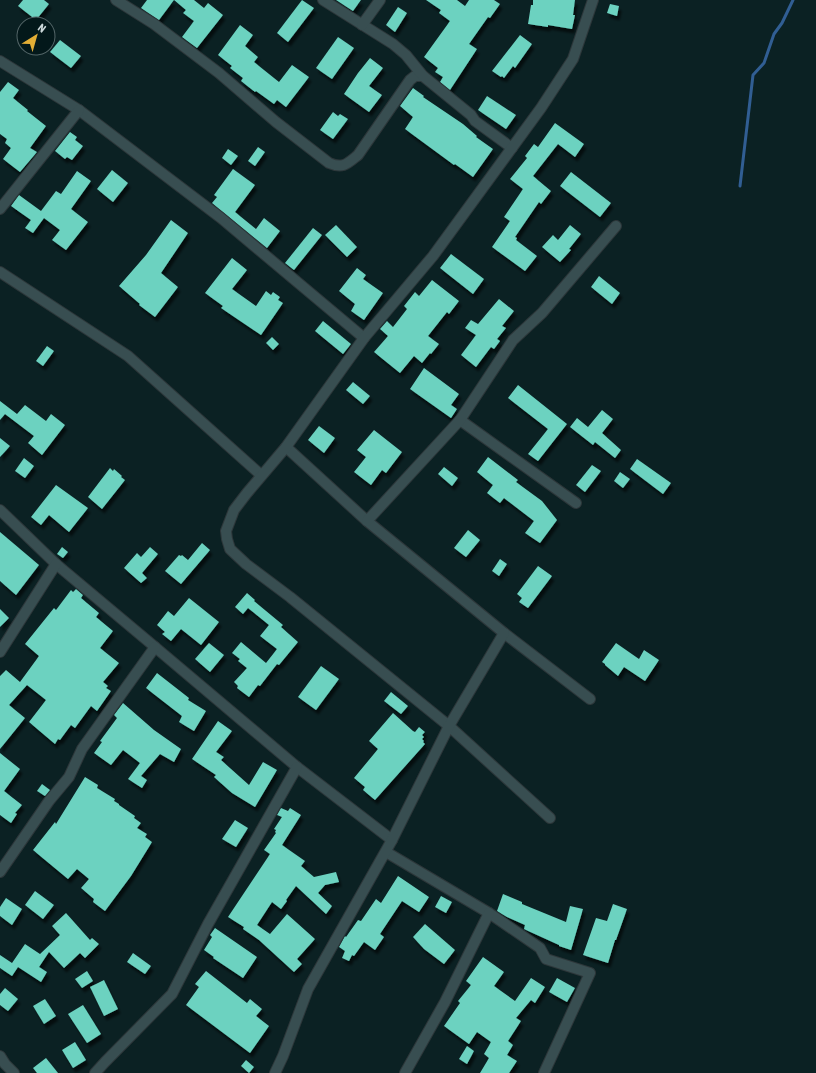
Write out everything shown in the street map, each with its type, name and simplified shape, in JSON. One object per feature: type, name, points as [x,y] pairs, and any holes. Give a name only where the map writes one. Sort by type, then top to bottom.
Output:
[{"type":"street","points":[[116,0],[154,24],[219,73],[282,126],[329,163],[337,167],[346,165],[358,155],[410,80],[415,76],[423,76]]},
{"type":"street","points":[[323,0],[393,44],[406,55],[423,76],[471,115],[475,121],[512,148]]},
{"type":"street","points":[[362,25],[380,0]]},
{"type":"street","points":[[550,818],[450,726],[290,597],[246,564],[230,549],[226,530],[234,510],[261,475],[286,447],[364,338],[433,256],[541,108],[573,60],[593,0]]},
{"type":"street","points":[[0,61],[79,110],[221,218],[364,338]]},
{"type":"street","points":[[0,209],[79,110]]},
{"type":"street","points":[[367,521],[460,420],[513,340],[542,313],[616,226]]},
{"type":"street","points":[[0,272],[128,356],[261,475]]},
{"type":"street","points":[[460,420],[576,503]]},
{"type":"street","points":[[286,447],[367,521],[504,633],[590,699]]},
{"type":"street","points":[[0,510],[56,564],[297,767],[392,840]]},
{"type":"street","points":[[0,652],[56,564]]},
{"type":"street","points":[[275,1073],[283,1056],[308,989],[386,852],[450,726],[504,633]]},
{"type":"street","points":[[0,872],[49,801],[69,777],[82,749],[155,647]]},
{"type":"street","points":[[96,1073],[172,994],[208,924],[297,767]]},
{"type":"street","points":[[386,852],[489,913],[540,948],[546,960],[590,972],[544,1073]]},
{"type":"street","points":[[405,1073],[445,1002],[489,913]]},
{"type":"street","points":[[0,1056],[4,1064],[14,1073]]},
{"type":"building","points":[[23,0],[44,0],[49,4],[39,16],[31,16],[18,6]]},
{"type":"building","points":[[147,0],[174,0],[159,20],[141,8]]},
{"type":"building","points":[[174,0],[194,0],[204,8],[208,3],[223,15],[197,48],[182,37],[194,21],[183,13],[186,10]]},
{"type":"building","points":[[302,0],[314,8],[288,42],[277,33]]},
{"type":"building","points":[[336,0],[361,0],[353,11]]},
{"type":"building","points":[[426,0],[457,0],[465,6],[469,0],[494,0],[500,4],[490,18],[488,17],[469,44],[477,49],[450,90],[440,82],[443,77],[435,72],[438,68],[424,57],[450,21],[439,13],[441,10]]},
{"type":"building","points":[[533,0],[575,0],[573,15],[575,15],[572,29],[548,25],[548,27],[528,24]]},
{"type":"building","points":[[610,4],[619,6],[617,16],[607,13]]},
{"type":"building","points":[[398,7],[407,13],[395,32],[386,25]]},
{"type":"building","points":[[240,25],[253,35],[245,46],[258,57],[254,62],[279,82],[292,65],[309,77],[286,107],[277,100],[274,104],[256,91],[255,92],[241,81],[243,78],[230,68],[232,66],[218,55]]},
{"type":"building","points":[[520,35],[532,44],[515,68],[513,66],[504,78],[502,76],[501,77],[492,71]]},
{"type":"building","points":[[338,37],[354,48],[332,79],[316,68]]},
{"type":"building","points":[[60,40],[81,56],[71,68],[55,56],[56,45]]},
{"type":"building","points":[[370,58],[383,68],[369,86],[382,95],[369,112],[344,94]]},
{"type":"building","points":[[8,82],[19,90],[13,98],[46,126],[30,148],[37,152],[20,172],[3,159],[11,148],[5,143],[7,139],[0,134],[0,92]]},
{"type":"building","points":[[413,88],[424,96],[423,97],[463,124],[477,136],[476,137],[493,149],[473,177],[405,129],[413,117],[400,106]]},
{"type":"building","points":[[487,96],[516,115],[506,129],[478,110]]},
{"type":"building","points":[[333,112],[338,116],[340,114],[348,119],[333,139],[320,130]]},
{"type":"building","points":[[555,123],[584,144],[575,157],[558,144],[533,176],[551,191],[541,204],[539,202],[515,237],[517,238],[516,240],[537,256],[525,271],[492,247],[510,221],[504,217],[523,189],[510,179],[527,158],[525,156],[534,144],[538,147]]},
{"type":"building","points":[[70,132],[77,137],[75,140],[83,146],[72,160],[67,157],[65,159],[55,151]]},
{"type":"building","points":[[258,147],[265,152],[255,166],[248,161]]},
{"type":"building","points":[[228,149],[238,156],[231,165],[222,158]]},
{"type":"building","points":[[233,169],[255,185],[235,212],[256,229],[264,218],[280,231],[267,248],[212,203],[217,197],[214,195]]},
{"type":"building","points":[[112,170],[128,183],[113,202],[97,189]]},
{"type":"building","points":[[77,171],[91,181],[71,209],[88,222],[66,250],[52,240],[60,230],[44,218],[33,233],[25,228],[31,220],[11,206],[19,195],[41,211],[56,191],[61,194]]},
{"type":"building","points":[[571,172],[611,203],[600,217],[560,186]]},
{"type":"building","points":[[171,220],[188,233],[161,273],[178,287],[155,317],[139,305],[140,304],[119,286],[146,255]]},
{"type":"building","points":[[336,225],[357,247],[347,257],[325,235]]},
{"type":"building","points":[[570,225],[581,234],[569,249],[571,250],[560,262],[542,247],[553,235],[558,240]]},
{"type":"building","points":[[313,228],[322,235],[294,270],[285,263]]},
{"type":"building","points":[[451,254],[484,279],[473,294],[440,268]]},
{"type":"building","points":[[232,258],[247,270],[232,289],[256,306],[266,291],[271,295],[273,292],[280,297],[278,300],[283,303],[261,335],[221,308],[223,306],[205,293]]},
{"type":"building","points":[[357,268],[366,275],[363,279],[383,293],[364,320],[351,311],[355,304],[339,291]]},
{"type":"building","points":[[599,276],[620,293],[612,304],[591,287]]},
{"type":"building","points":[[432,280],[459,301],[449,314],[447,312],[428,336],[439,344],[431,354],[430,353],[422,363],[414,356],[400,373],[374,352],[388,336],[380,329],[387,321],[393,327],[407,309],[404,306],[415,292],[419,296]]},
{"type":"building","points":[[499,299],[514,311],[502,326],[506,328],[497,339],[500,341],[494,349],[491,347],[476,367],[461,355],[476,335],[465,328],[471,320],[478,324]]},
{"type":"building","points":[[323,321],[351,344],[343,354],[315,331]]},
{"type":"building","points":[[272,337],[279,344],[273,350],[266,343]]},
{"type":"building","points":[[47,346],[54,351],[43,366],[36,361]]},
{"type":"building","points":[[424,368],[459,394],[451,405],[457,409],[451,418],[410,389]]},
{"type":"building","points":[[353,382],[370,396],[363,404],[346,390]]},
{"type":"building","points":[[518,385],[567,424],[538,461],[528,454],[548,429],[508,398]]},
{"type":"building","points":[[0,401],[17,414],[25,405],[46,421],[51,414],[65,425],[42,455],[28,443],[34,436],[5,414],[0,420]]},
{"type":"building","points":[[602,410],[613,419],[602,433],[621,450],[615,458],[595,442],[593,445],[570,427],[577,418],[588,427]]},
{"type":"building","points":[[319,426],[335,438],[324,453],[308,440]]},
{"type":"building","points":[[374,430],[402,452],[386,473],[382,470],[371,485],[354,472],[366,457],[357,450]]},
{"type":"building","points":[[0,438],[10,446],[0,457]]},
{"type":"building","points":[[488,457],[518,480],[516,482],[542,501],[557,520],[540,543],[525,533],[534,521],[504,498],[500,503],[487,493],[493,485],[477,472]]},
{"type":"building","points":[[24,458],[34,466],[25,478],[15,471]]},
{"type":"building","points":[[637,459],[671,483],[663,494],[630,469]]},
{"type":"building","points":[[592,465],[601,471],[585,492],[576,485]]},
{"type":"building","points":[[444,467],[458,478],[452,486],[438,474]]},
{"type":"building","points":[[110,468],[113,471],[114,469],[125,480],[102,509],[88,497]]},
{"type":"building","points":[[620,472],[630,479],[623,488],[614,481]]},
{"type":"building","points":[[56,485],[88,508],[69,532],[49,515],[41,525],[31,517]]},
{"type":"building","points":[[468,530],[480,540],[466,557],[454,548]]},
{"type":"building","points":[[0,532],[39,565],[16,595],[0,581]]},
{"type":"building","points":[[202,543],[210,550],[181,584],[165,571],[179,555],[182,555],[188,560]]},
{"type":"building","points":[[62,547],[68,552],[63,558],[57,554]]},
{"type":"building","points":[[150,547],[158,554],[142,573],[147,578],[141,583],[124,568],[137,553],[141,557]]},
{"type":"building","points":[[500,559],[507,564],[499,576],[492,571]]},
{"type":"building","points":[[538,566],[552,576],[528,608],[519,602],[522,598],[517,594]]},
{"type":"building","points":[[76,589],[83,595],[81,598],[99,613],[96,617],[113,631],[100,648],[119,663],[103,682],[108,686],[106,688],[111,691],[97,711],[91,706],[75,728],[71,725],[60,740],[58,739],[55,744],[29,722],[46,700],[27,685],[9,705],[25,718],[0,749],[0,676],[6,670],[20,682],[39,656],[25,644],[54,608],[56,610],[71,590],[73,592]]},
{"type":"building","points":[[247,593],[255,600],[254,601],[283,625],[281,627],[298,642],[279,665],[277,664],[260,686],[258,685],[249,697],[237,688],[238,686],[234,682],[247,668],[238,661],[240,659],[232,653],[241,642],[266,663],[277,649],[260,636],[269,625],[248,608],[243,614],[235,607]]},
{"type":"building","points":[[189,598],[219,622],[201,645],[181,629],[171,641],[162,634],[165,632],[157,625],[168,611],[174,616]]},
{"type":"building","points":[[0,609],[9,618],[0,627]]},
{"type":"building","points":[[209,643],[224,655],[210,672],[195,659]]},
{"type":"building","points":[[616,643],[639,659],[644,650],[659,660],[645,681],[624,667],[618,676],[602,662]]},
{"type":"building","points":[[321,666],[339,679],[316,710],[298,697]]},
{"type":"building","points":[[157,673],[189,698],[188,700],[206,711],[194,731],[179,722],[182,716],[146,688]]},
{"type":"building","points":[[391,692],[408,706],[401,714],[384,701]]},
{"type":"building","points":[[123,703],[154,730],[181,749],[174,762],[160,754],[141,776],[147,780],[142,788],[128,779],[140,763],[123,750],[111,765],[94,753],[102,742],[100,741],[117,718],[114,715]]},
{"type":"building","points":[[393,713],[413,731],[415,732],[419,727],[425,732],[422,735],[424,737],[422,739],[425,744],[375,800],[363,790],[365,787],[354,778],[378,749],[369,741]]},
{"type":"building","points":[[218,721],[232,731],[216,752],[224,757],[221,760],[249,785],[263,762],[277,770],[255,807],[232,793],[214,777],[216,775],[192,759]]},
{"type":"building","points":[[0,753],[20,769],[4,791],[22,805],[15,813],[17,814],[11,823],[0,815]]},
{"type":"building","points":[[85,777],[98,785],[97,788],[115,799],[114,801],[135,816],[134,818],[141,823],[137,828],[147,834],[145,837],[152,842],[131,876],[105,911],[93,902],[94,899],[81,888],[89,879],[77,869],[68,879],[33,850],[55,822],[56,824]]},
{"type":"building","points":[[42,784],[50,790],[45,796],[37,791]]},
{"type":"building","points":[[281,808],[288,811],[290,808],[301,815],[282,845],[305,861],[301,866],[314,877],[336,872],[339,882],[325,885],[318,893],[332,906],[326,914],[296,886],[281,909],[272,902],[257,925],[270,934],[287,914],[315,939],[297,959],[302,964],[294,972],[259,940],[243,929],[244,927],[228,917],[270,854],[264,850],[276,833],[276,830],[274,829],[282,817],[277,815]]},
{"type":"building","points":[[235,820],[248,828],[236,847],[222,839]]},
{"type":"building","points":[[398,876],[429,897],[419,912],[402,901],[380,934],[384,937],[375,950],[364,942],[354,956],[352,955],[349,961],[342,958],[345,951],[339,947],[345,936],[346,937],[358,920],[361,921],[376,899],[381,903]]},
{"type":"building","points":[[35,891],[54,905],[43,919],[25,905]]},
{"type":"building","points":[[503,894],[522,902],[522,904],[566,922],[570,906],[583,909],[571,950],[559,946],[524,929],[525,925],[497,911]]},
{"type":"building","points":[[441,896],[452,902],[446,913],[435,907]]},
{"type":"building","points":[[6,898],[22,909],[12,925],[0,916],[0,907]]},
{"type":"building","points":[[613,904],[627,909],[608,963],[583,955],[596,918],[607,921]]},
{"type":"building","points":[[66,913],[90,940],[92,938],[99,944],[85,958],[80,953],[64,968],[49,952],[39,967],[47,972],[41,982],[18,967],[12,976],[0,968],[0,955],[12,963],[25,944],[40,954],[60,935],[52,926]]},
{"type":"building","points":[[425,924],[455,950],[444,964],[424,949],[413,937]]},
{"type":"building","points":[[215,928],[257,957],[243,978],[213,958],[214,957],[204,950],[212,937],[210,935]]},
{"type":"building","points":[[133,953],[151,966],[145,974],[127,962]]},
{"type":"building","points":[[483,957],[504,972],[494,986],[515,1001],[531,978],[545,987],[535,1003],[531,1000],[516,1018],[521,1021],[508,1041],[513,1045],[507,1055],[517,1061],[509,1073],[480,1073],[489,1058],[484,1054],[491,1042],[477,1032],[469,1044],[444,1026],[460,1003],[458,1001],[471,985],[466,981]]},
{"type":"building","points":[[87,971],[93,981],[82,988],[75,979]]},
{"type":"building","points":[[206,971],[247,1003],[250,999],[262,1009],[256,1016],[269,1026],[250,1053],[186,1005],[199,987],[195,984]]},
{"type":"building","points":[[557,978],[575,988],[567,1002],[549,992]]},
{"type":"building","points":[[104,980],[118,1009],[104,1016],[90,987]]},
{"type":"building","points":[[5,988],[18,999],[8,1011],[0,1005],[0,994]]},
{"type":"building","points":[[45,999],[56,1016],[44,1024],[33,1006]]},
{"type":"building","points":[[83,1005],[101,1034],[87,1043],[68,1014]]},
{"type":"building","points":[[75,1042],[86,1060],[73,1068],[62,1050]]},
{"type":"building","points":[[467,1046],[474,1051],[467,1064],[459,1059]]},
{"type":"building","points":[[46,1058],[58,1073],[37,1073],[33,1068]]},
{"type":"building","points":[[246,1060],[254,1067],[249,1073],[241,1066]]},
{"type":"waterway","points":[[740,186],[753,75],[764,63],[774,34],[782,23],[793,0]]}]
